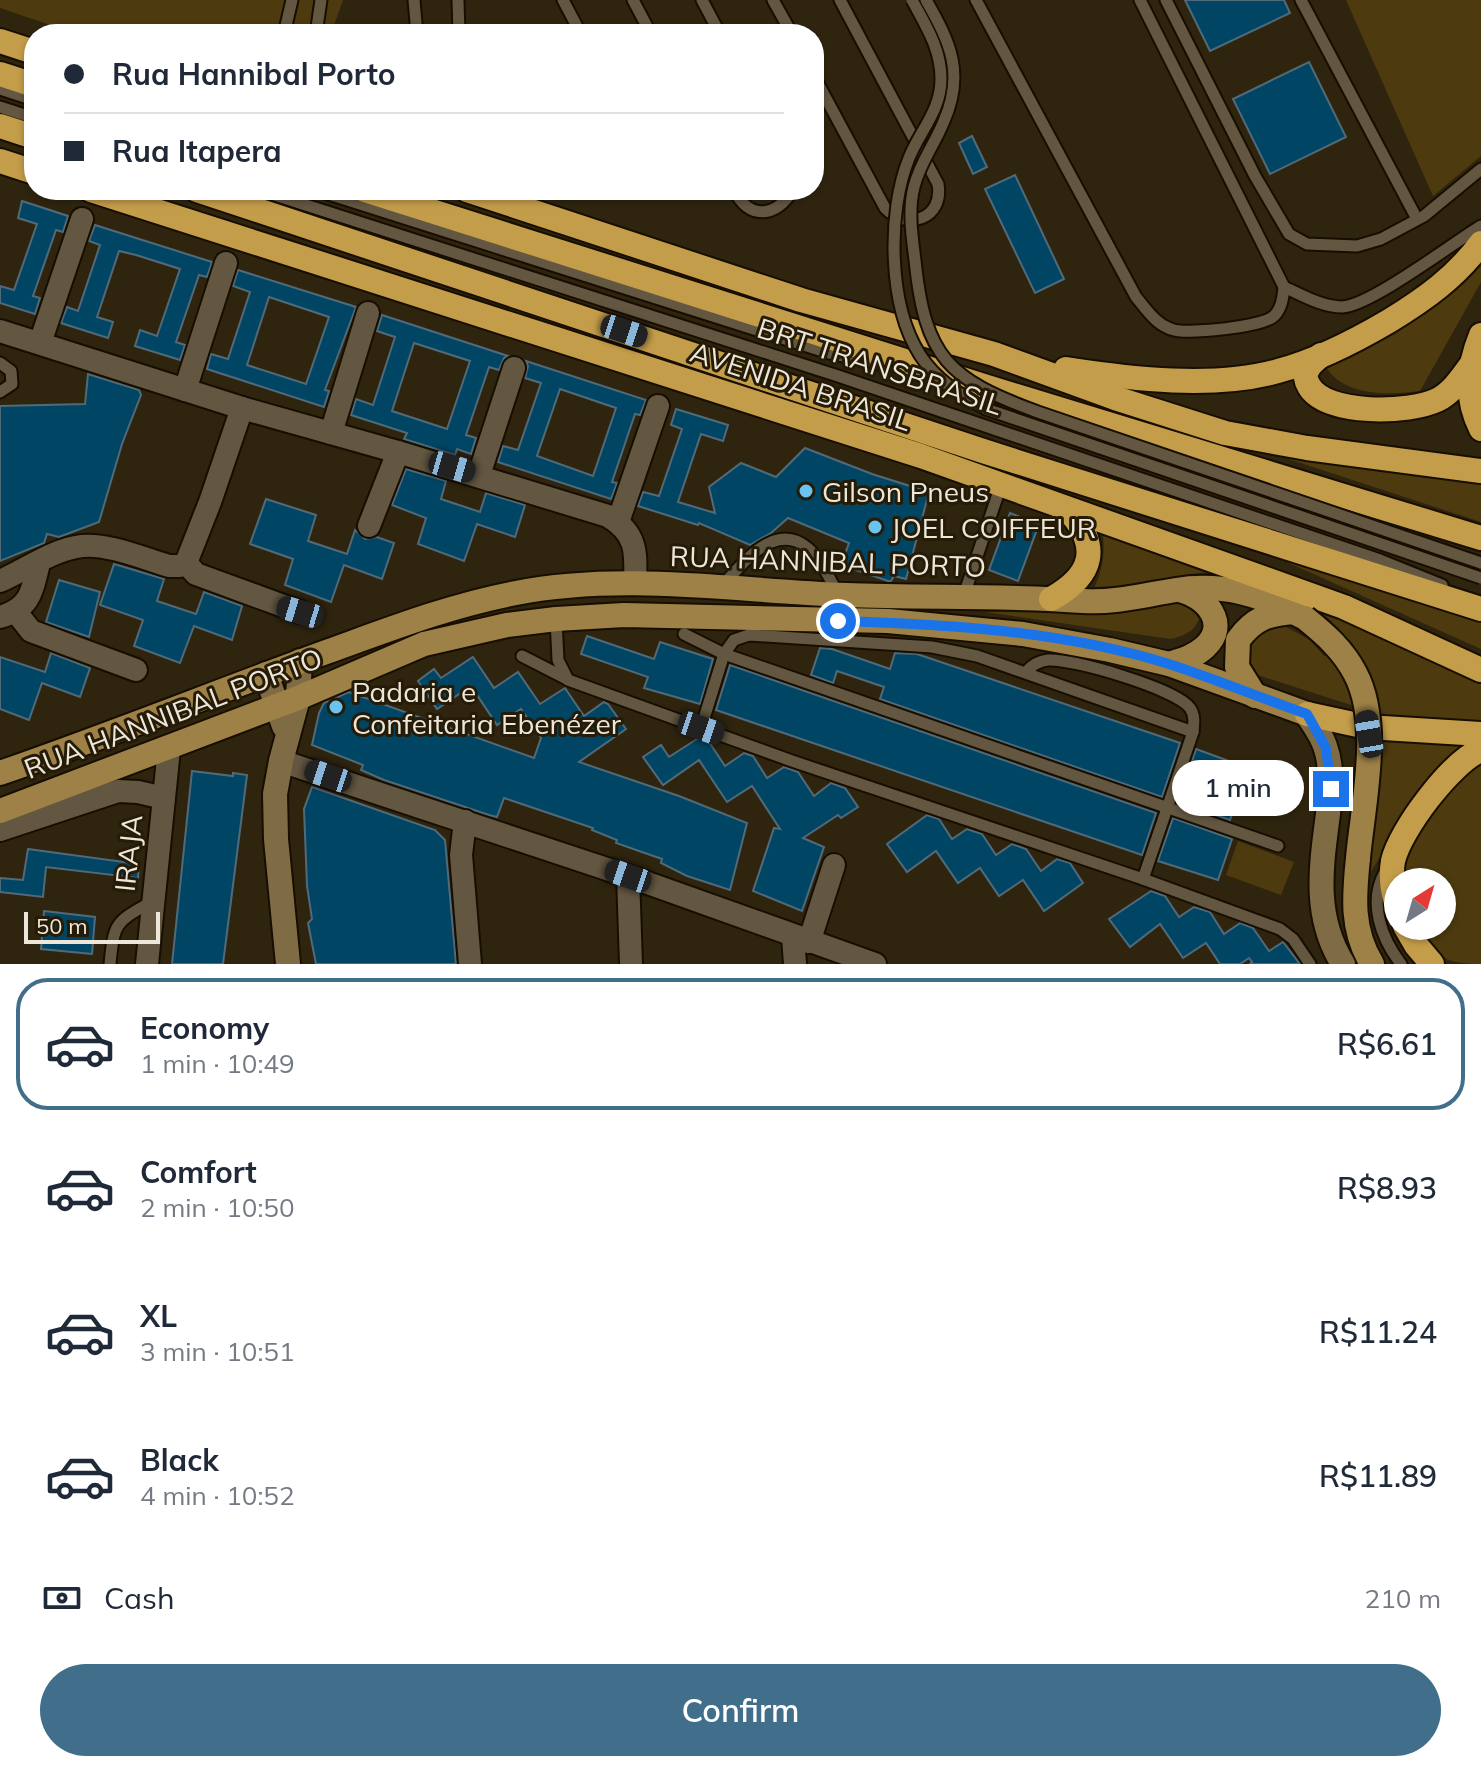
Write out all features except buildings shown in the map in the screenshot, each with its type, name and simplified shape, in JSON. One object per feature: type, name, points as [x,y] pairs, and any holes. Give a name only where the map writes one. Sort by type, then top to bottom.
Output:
[{"type":"highway","points":[[0,41],[24,49]]},
{"type":"highway","points":[[0,74],[24,82]]},
{"type":"highway","points":[[0,126],[24,134]]},
{"type":"highway","points":[[0,161],[24,169]]},
{"type":"highway","name":"AVENIDA BRASIL","points":[[122,200],[866,438],[1344,607],[1481,670]]},
{"type":"highway","name":"AVENIDA BRASIL","points":[[227,200],[983,451],[1481,609]]},
{"type":"highway","name":"AVENIDA BRASIL","points":[[396,200],[987,387],[1481,538]]},
{"type":"highway","points":[[503,200],[801,300],[994,354],[1115,398],[1225,433],[1307,448],[1481,471]]},
{"type":"highway","points":[[994,354],[1098,374],[1204,380],[1278,371],[1372,331],[1418,303],[1447,282],[1481,243]]},
{"type":"highway","points":[[598,264],[727,275]]},
{"type":"highway","points":[[1481,335],[1471,365],[1468,388],[1473,413],[1481,429]]},
{"type":"highway","points":[[1321,355],[1308,368],[1305,377],[1310,388],[1319,397],[1350,408],[1424,406],[1455,387],[1471,365]]},
{"type":"highway","points":[[866,438],[983,451]]},
{"type":"highway","points":[[1051,599],[1077,581],[1089,556],[1083,530],[1067,509]]},
{"type":"highway","points":[[1307,714],[1367,727],[1481,734]]},
{"type":"highway","points":[[1392,868],[1402,839],[1445,779],[1456,767],[1481,750]]},
{"type":"highway","points":[[1406,940],[1416,945],[1432,964]]},
{"type":"main road","name":"RUA HANNIBAL PORTO","points":[[0,773],[300,661],[473,602],[564,586],[635,584],[838,594],[1123,600],[1178,589],[1205,587],[1232,590],[1255,595],[1300,615],[1328,637],[1357,677],[1369,734],[1354,892],[1358,931],[1372,964]]},
{"type":"main road","points":[[1169,664],[1188,658],[1208,645],[1215,623],[1212,609],[1203,599],[1178,589]]},
{"type":"main road","points":[[888,621],[955,622],[961,617],[964,595]]},
{"type":"main road","points":[[1255,696],[1237,667],[1238,640],[1259,618],[1270,614],[1300,615]]},
{"type":"main road","name":"RUA HANNIBAL PORTO","points":[[0,811],[169,749],[424,644],[507,625],[556,619],[624,615],[888,621],[1023,634],[1169,664],[1307,714]]},
{"type":"street","points":[[40,343],[82,219]]},
{"type":"street","points":[[185,390],[226,263]]},
{"type":"street","points":[[331,433],[368,313]]},
{"type":"street","points":[[0,331],[242,408],[479,475],[608,516],[625,529],[634,547],[635,584]]},
{"type":"street","points":[[479,475],[514,368]]},
{"type":"street","points":[[618,522],[658,406]]},
{"type":"street","points":[[0,581],[67,549],[96,546],[169,566],[186,563],[242,408]]},
{"type":"street","points":[[369,526],[398,452]]},
{"type":"street","points":[[39,563],[31,593],[8,615],[31,631],[136,670]]},
{"type":"street","points":[[186,563],[196,574],[300,612]]},
{"type":"street","points":[[288,964],[275,794],[287,736],[288,702],[300,661]]},
{"type":"street","points":[[266,674],[288,702]]},
{"type":"street","points":[[1307,714],[1326,748],[1330,769],[1331,789],[1321,865],[1322,914],[1327,933],[1343,964]]},
{"type":"street","name":"IRAJA","points":[[147,964],[169,749]]},
{"type":"street","points":[[281,761],[628,876],[875,964]]},
{"type":"street","points":[[0,830],[118,791],[164,798]]},
{"type":"street","points":[[465,821],[461,855],[470,964]]},
{"type":"street","points":[[795,964],[801,939],[834,865]]},
{"type":"street","points":[[628,876],[631,964]]},
{"type":"lane","points":[[286,24],[292,0]]},
{"type":"lane","points":[[317,24],[321,0]]},
{"type":"lane","points":[[414,0],[416,24]]},
{"type":"lane","points":[[458,0],[459,24]]},
{"type":"lane","points":[[563,0],[576,24]]},
{"type":"lane","points":[[633,0],[646,24]]},
{"type":"lane","points":[[702,0],[715,24]]},
{"type":"lane","points":[[773,0],[786,24]]},
{"type":"lane","points":[[824,95],[885,208],[893,217],[905,220],[923,217],[931,212],[940,197],[938,184],[840,0]]},
{"type":"lane","points":[[912,0],[936,43],[941,81],[939,100],[910,158],[901,187],[895,265],[900,306],[908,332],[930,369],[947,385],[986,409],[1481,578]]},
{"type":"lane","points":[[926,0],[948,38],[954,83],[944,122],[920,164],[913,190],[913,242],[919,305],[926,326],[959,375],[990,395],[1481,563]]},
{"type":"lane","points":[[976,0],[1136,297],[1156,321],[1173,330],[1262,322],[1273,317],[1283,301],[1284,287],[1140,0]]},
{"type":"lane","points":[[1166,0],[1255,176],[1289,234],[1307,244],[1357,246],[1381,239],[1424,216],[1481,169]]},
{"type":"lane","points":[[1301,0],[1417,219]]},
{"type":"lane","points":[[0,89],[24,97]]},
{"type":"lane","points":[[0,107],[24,115]]},
{"type":"lane","name":"BRT TRANSBRASIL","points":[[290,200],[838,376],[1380,560],[1481,601]]},
{"type":"lane","name":"BRT TRANSBRASIL","points":[[347,200],[829,353],[987,387]]},
{"type":"lane","points":[[742,200],[747,207],[758,212],[777,209],[785,200]]},
{"type":"lane","points":[[1284,287],[1323,304],[1341,307],[1355,305],[1481,226]]},
{"type":"lane","points":[[0,363],[11,371],[13,378],[12,384],[0,392]]},
{"type":"lane","points":[[964,595],[1001,485]]},
{"type":"lane","points":[[720,588],[758,549],[779,539],[803,543],[822,560],[838,594]]},
{"type":"lane","points":[[556,619],[558,660],[568,680]]},
{"type":"lane","points":[[684,634],[724,654],[1278,846]]},
{"type":"lane","points":[[701,728],[724,654],[734,640],[749,635],[932,647],[977,656],[1193,732]]},
{"type":"lane","points":[[522,656],[568,680],[701,728],[1280,929],[1293,939],[1310,964]]},
{"type":"lane","points":[[1026,672],[1041,661],[1055,660],[1128,678],[1182,700],[1190,707],[1194,717],[1193,732],[1143,879]]},
{"type":"lane","points":[[1388,868],[1394,858]]},
{"type":"lane","points":[[1384,876],[1376,894],[1376,908],[1384,920]]},
{"type":"lane","points":[[1354,892],[1369,917],[1384,927]]},
{"type":"lane","points":[[110,964],[113,933],[118,925],[124,918],[154,901]]},
{"type":"lane","points":[[1394,940],[1401,964]]},
{"type":"shaded area","points":[[0,0],[343,0],[335,24],[47,24],[0,8]]},
{"type":"shaded area","points":[[1346,0],[1481,0],[1481,156],[1433,196]]},
{"type":"shaded area","points":[[1481,259],[1481,282],[1420,391],[1367,392],[1343,383],[1325,365],[1381,337],[1447,297]]},
{"type":"shaded area","points":[[1224,438],[1481,484],[1481,522]]},
{"type":"shaded area","points":[[1103,535],[1214,572],[1183,575],[1091,594],[1102,566]]},
{"type":"shaded area","points":[[1280,559],[1481,621],[1481,649]]},
{"type":"shaded area","points":[[1185,598],[1201,610],[1200,617],[1192,630],[1170,639],[985,612],[1108,609]]},
{"type":"shaded area","points":[[1322,612],[1481,679],[1481,725],[1382,715],[1251,673],[1247,656],[1251,642],[1275,621],[1310,640],[1324,656],[1354,645]]},
{"type":"shaded area","points":[[1382,739],[1473,740],[1409,811],[1365,881]]},
{"type":"shaded area","points":[[1481,751],[1481,964],[1449,960],[1425,940],[1456,940],[1456,868],[1402,868],[1403,848]]},
{"type":"shaded area","points":[[1238,841],[1294,862],[1281,895],[1226,875]]},
{"type":"place","name":"Gilson Pneus","points":[[806,491]]},
{"type":"place","name":"JOEL COIFFEUR","points":[[875,527]]},
{"type":"place","name":"Padaria e Confeitaria Ebenézer","points":[[336,707]]},
{"type":"route","points":[[838,621],[888,621],[1023,634],[1169,664],[1307,714],[1326,748],[1331,789]]}]
